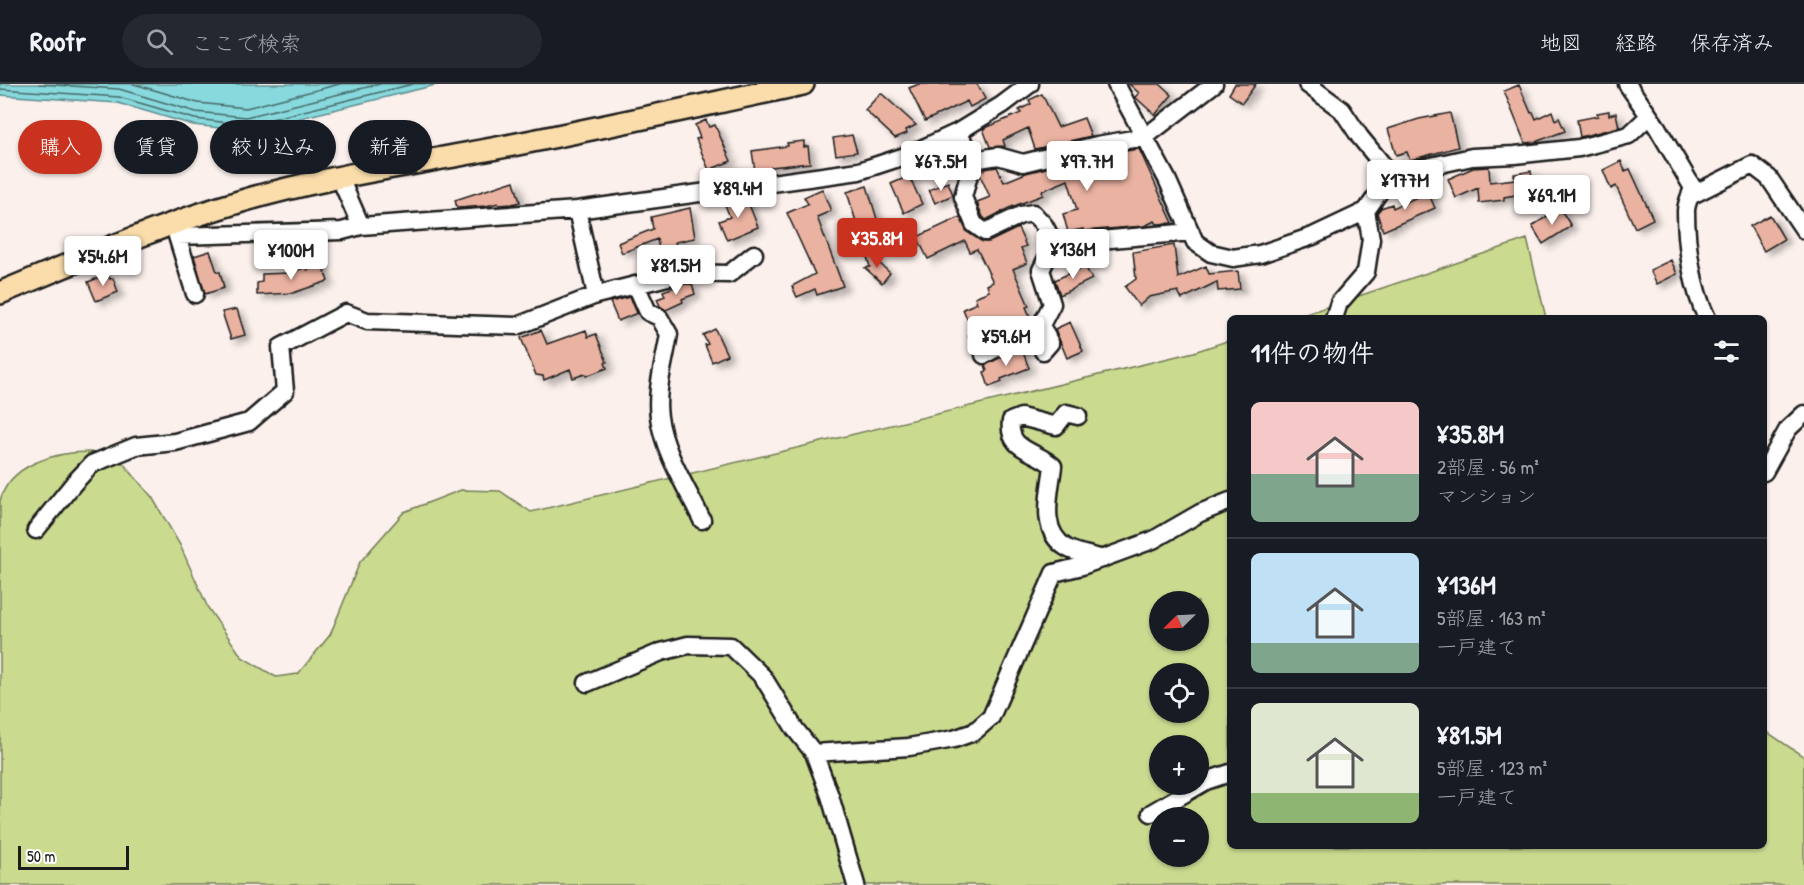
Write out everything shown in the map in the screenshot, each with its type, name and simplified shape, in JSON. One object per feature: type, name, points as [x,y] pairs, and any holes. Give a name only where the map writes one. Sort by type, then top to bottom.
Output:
[{"type":"main road","points":[[0,293],[114,246],[201,213],[245,200],[340,178],[570,134],[803,84]]},
{"type":"street","points":[[195,294],[177,236],[342,231],[361,226],[577,210],[859,171],[908,155],[958,132],[1002,105],[1030,84]]},
{"type":"street","points":[[1116,84],[1167,179],[1195,242],[1211,253],[1233,258],[1260,254],[1313,236],[1366,211],[1391,176],[1472,157],[1579,148],[1629,135],[1649,116]]},
{"type":"street","points":[[973,160],[998,156],[1023,163],[1096,145],[1145,137],[1214,84]]},
{"type":"street","points":[[1307,84],[1342,110],[1391,176]]},
{"type":"street","points":[[1627,84],[1693,188],[1686,209],[1690,258],[1701,306],[1706,315]]},
{"type":"street","points":[[958,132],[973,160],[963,197],[974,224],[985,232],[1021,215],[1033,213],[1044,225],[1054,244]]},
{"type":"street","points":[[1690,196],[1752,165],[1769,178],[1804,230]]},
{"type":"street","points":[[340,178],[361,226]]},
{"type":"street","points":[[577,210],[596,295]]},
{"type":"street","points":[[1335,315],[1339,303],[1366,272],[1371,239],[1366,211]]},
{"type":"street","points":[[1054,244],[1191,232]]},
{"type":"street","points":[[984,355],[1041,325],[1052,304],[1041,270],[1054,244]]},
{"type":"street","points":[[36,530],[92,464],[136,446],[175,442],[249,422],[285,391],[281,347],[346,313],[367,321],[517,326],[596,295],[683,273],[729,274],[754,254]]},
{"type":"street","points":[[636,285],[648,312],[658,318],[669,334],[659,397],[659,418],[668,448],[702,520]]},
{"type":"street","points":[[1041,325],[1050,343],[1043,351]]},
{"type":"street","points":[[1078,416],[1066,413],[1056,426],[1021,417],[1011,421],[1009,429],[1019,447],[1045,459],[1053,466],[1048,522],[1054,537],[1067,548],[1103,559]]},
{"type":"street","points":[[1767,467],[1788,429],[1804,414]]},
{"type":"street","points":[[814,753],[909,747],[954,739],[974,732],[992,717],[1054,573],[1103,559],[1153,540],[1200,513],[1227,502]]},
{"type":"street","points":[[587,683],[661,652],[688,645],[731,646],[763,677],[795,729],[814,753],[830,796],[856,885]]},
{"type":"street","points":[[1161,807],[1206,781],[1227,774]]},
{"type":"green space","points":[[1527,239],[1545,315],[1303,315]]},
{"type":"green space","points":[[1227,341],[1227,849],[1767,849],[1767,732],[1804,757],[1804,885],[0,885],[0,501],[13,478],[23,470],[35,463],[61,455],[91,452],[116,455],[152,497],[180,545],[208,608],[242,657],[276,677],[298,674],[330,635],[360,562],[404,512],[461,490],[500,491],[531,512],[1194,352]]},
{"type":"water","points":[[0,84],[440,84],[292,120],[210,120],[210,127],[198,126],[198,120],[176,120],[118,103],[0,95]]},
{"type":"building","points":[[919,84],[977,84],[985,99],[970,107],[967,101],[925,121],[909,88]]},
{"type":"building","points":[[1129,84],[1160,84],[1172,95],[1155,115],[1135,97],[1139,93]]},
{"type":"building","points":[[1235,84],[1256,84],[1242,103],[1229,94]]},
{"type":"building","points":[[1519,85],[1536,119],[1552,111],[1555,120],[1559,118],[1565,131],[1535,142],[1525,143],[1504,91]]},
{"type":"building","points":[[881,93],[916,125],[906,130],[907,133],[895,138],[865,110]]},
{"type":"building","points":[[1042,94],[1058,127],[1084,118],[1091,136],[1035,149],[1028,128],[1003,140],[1005,146],[990,147],[983,129],[1021,113],[1019,110],[1031,104],[1029,100]]},
{"type":"building","points":[[1609,111],[1609,115],[1616,113],[1619,127],[1580,137],[1577,120],[1598,116],[1597,113]]},
{"type":"building","points":[[1450,113],[1458,147],[1410,160],[1407,152],[1396,155],[1388,129],[1419,119]]},
{"type":"building","points":[[706,120],[709,127],[715,125],[731,161],[709,170],[696,139],[700,138],[695,125]]},
{"type":"building","points":[[852,135],[857,152],[836,155],[833,138]]},
{"type":"building","points":[[804,141],[804,147],[808,146],[810,163],[755,171],[752,151],[788,146],[787,143]]},
{"type":"building","points":[[1139,149],[1173,223],[1157,224],[1155,221],[1144,226],[1083,231],[1083,229],[1068,232],[1063,214],[1077,210],[1068,180],[1042,191],[1043,195],[986,220],[979,208],[977,202],[990,197],[980,175],[985,169],[997,167],[1004,182],[1026,173],[1099,155]]},
{"type":"building","points":[[1621,161],[1625,171],[1630,169],[1653,219],[1635,228],[1616,186],[1611,189],[1603,170]]},
{"type":"building","points":[[1489,167],[1490,182],[1515,179],[1514,174],[1531,171],[1533,186],[1528,187],[1529,193],[1504,197],[1504,200],[1479,203],[1478,188],[1456,198],[1448,179],[1473,168]]},
{"type":"building","points":[[909,176],[922,204],[904,213],[891,184]]},
{"type":"building","points":[[514,181],[520,202],[457,208],[455,200]]},
{"type":"building","points":[[948,182],[953,195],[935,203],[929,190]]},
{"type":"building","points":[[867,186],[880,229],[861,238],[847,192]]},
{"type":"building","points":[[822,189],[831,211],[817,217],[843,286],[817,295],[815,289],[797,297],[792,286],[815,274],[787,213],[808,204],[804,197]]},
{"type":"building","points":[[1428,192],[1435,208],[1383,231],[1377,213],[1381,208],[1392,204],[1393,208]]},
{"type":"building","points":[[746,197],[758,227],[727,240],[719,221],[730,217],[725,205]]},
{"type":"building","points":[[690,208],[695,238],[675,242],[677,251],[672,252],[673,257],[661,260],[657,239],[622,253],[618,243],[653,229],[651,217]]},
{"type":"building","points":[[1560,208],[1571,226],[1543,244],[1532,226]]},
{"type":"building","points":[[1770,215],[1784,239],[1764,251],[1750,226]]},
{"type":"building","points":[[960,217],[967,232],[983,242],[989,242],[1018,228],[1026,246],[1021,248],[1027,263],[1013,269],[1029,306],[1026,307],[1031,319],[974,349],[968,336],[973,333],[963,309],[977,303],[975,297],[989,291],[987,285],[993,282],[977,249],[970,252],[965,241],[928,259],[917,237]]},
{"type":"building","points":[[1174,245],[1178,278],[1206,266],[1209,274],[1238,271],[1240,289],[1218,291],[1217,282],[1182,299],[1178,291],[1149,297],[1139,306],[1125,287],[1136,279],[1133,252]]},
{"type":"building","points":[[865,250],[890,273],[882,283],[865,268],[870,267]]},
{"type":"building","points":[[210,251],[217,272],[220,272],[224,288],[205,294],[194,256]]},
{"type":"building","points":[[1671,260],[1677,274],[1657,284],[1650,270]]},
{"type":"building","points":[[322,264],[328,281],[293,293],[257,295],[257,283],[262,282],[262,274],[289,273],[306,267],[307,270]]},
{"type":"building","points":[[1085,266],[1092,279],[1060,295],[1055,280]]},
{"type":"building","points":[[108,274],[110,279],[113,278],[118,292],[96,301],[88,282]]},
{"type":"building","points":[[684,284],[692,284],[695,294],[682,299],[683,302],[666,310],[660,306],[657,299],[665,296],[663,291]]},
{"type":"building","points":[[630,297],[637,313],[618,321],[610,302]]},
{"type":"building","points":[[237,309],[245,335],[231,339],[222,312]]},
{"type":"building","points":[[1070,322],[1083,351],[1067,358],[1055,329]]},
{"type":"building","points":[[715,329],[727,355],[712,362],[705,345],[708,344],[703,335]]},
{"type":"building","points":[[541,330],[547,344],[586,330],[588,337],[596,334],[607,362],[605,363],[607,368],[573,378],[570,369],[544,380],[543,376],[536,375],[521,338]]},
{"type":"building","points":[[1021,347],[1029,368],[1001,379],[1002,382],[989,387],[984,372],[987,371],[985,365]]}]
